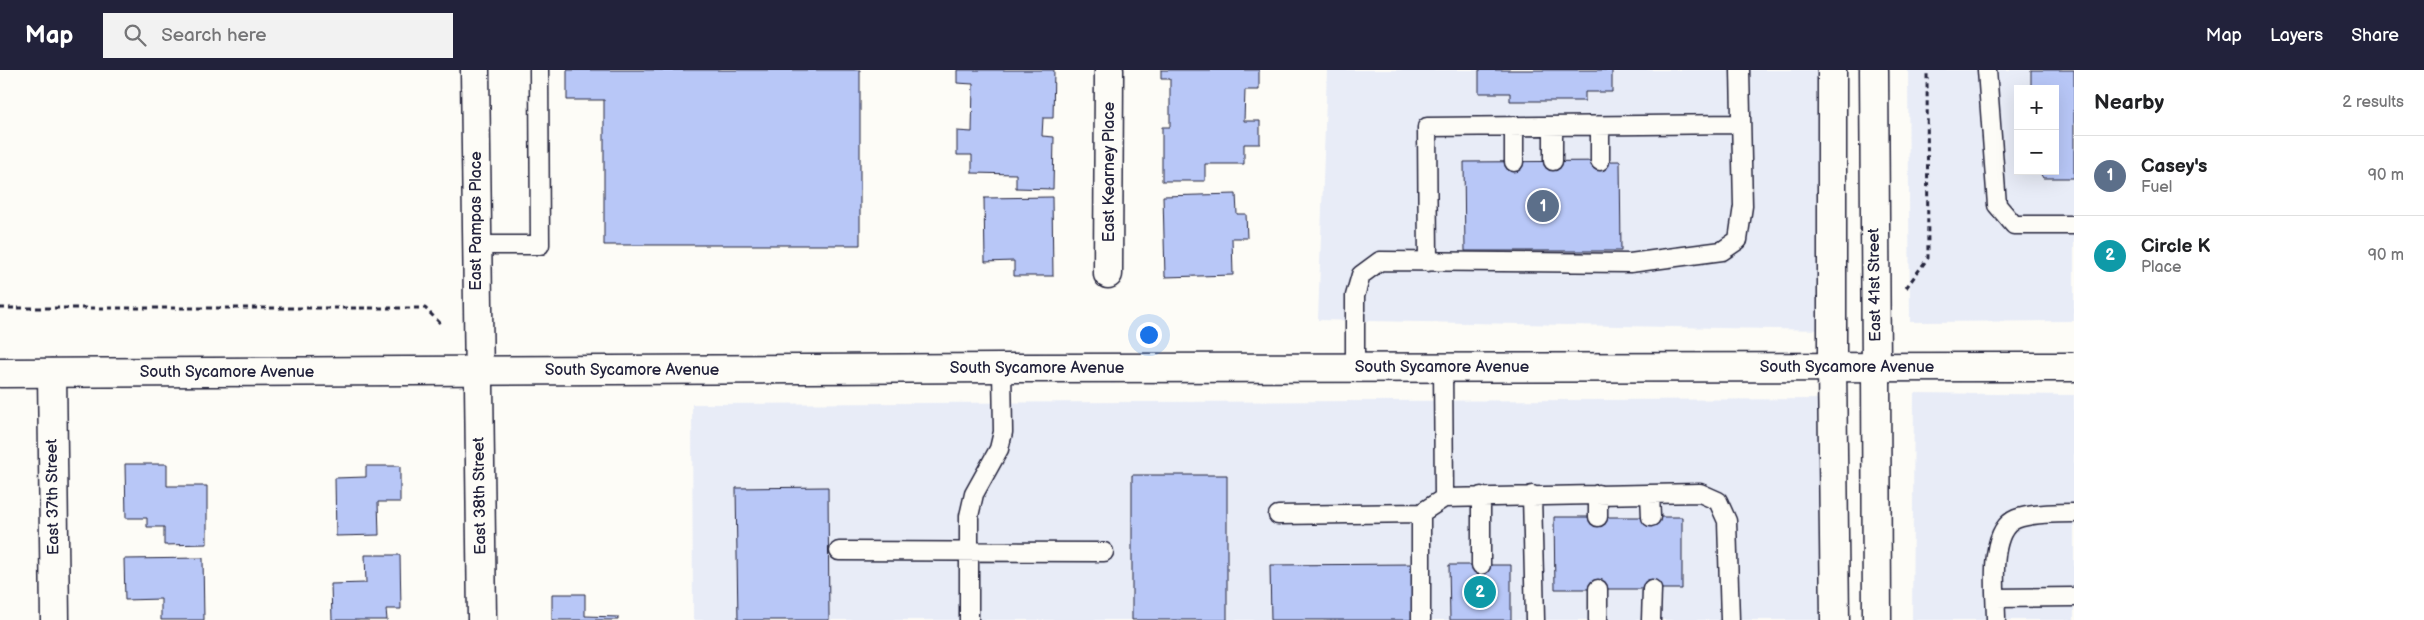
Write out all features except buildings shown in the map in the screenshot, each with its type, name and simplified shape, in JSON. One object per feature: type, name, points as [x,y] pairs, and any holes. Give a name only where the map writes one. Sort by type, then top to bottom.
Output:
[{"type":"main road","name":"East Pampas Place","points":[[475,70],[478,371]]},
{"type":"main road","name":"East Kearney Place","points":[[1108,274],[1109,70]]},
{"type":"main road","points":[[1832,70],[1832,367],[1835,620]]},
{"type":"main road","name":"East 41st Street","points":[[1874,70],[1877,620]]},
{"type":"main road","name":"South Sycamore Avenue","points":[[0,373],[1002,368],[2074,367]]},
{"type":"main road","name":"East 38th Street","points":[[478,371],[482,620]]},
{"type":"main road","name":"East 37th Street","points":[[52,373],[55,620]]},
{"type":"lane","points":[[477,245],[540,245],[539,70]]},
{"type":"lane","points":[[1355,368],[1355,296],[1361,274],[1380,261],[1428,262],[1514,256],[1554,256],[1600,257],[1630,263],[1722,251],[1738,240],[1743,206],[1740,70]]},
{"type":"lane","points":[[1987,70],[1997,205],[2014,225],[2074,225]]},
{"type":"lane","points":[[1428,262],[1428,127],[1741,124]]},
{"type":"lane","points":[[1514,126],[1514,162]]},
{"type":"lane","points":[[1552,126],[1552,161]]},
{"type":"lane","points":[[1600,126],[1600,161]]},
{"type":"lane","points":[[1443,367],[1444,498]]},
{"type":"lane","points":[[969,620],[970,552],[968,516],[974,494],[999,449],[1003,432],[1002,368]]},
{"type":"lane","points":[[1278,515],[1422,513],[1444,498],[1700,492],[1718,501],[1728,521],[1730,620]]},
{"type":"lane","points":[[1598,494],[1598,517]]},
{"type":"lane","points":[[1650,494],[1651,517]]},
{"type":"lane","points":[[1532,495],[1535,620]]},
{"type":"lane","points":[[1481,496],[1481,565]]},
{"type":"lane","points":[[1421,620],[1422,513]]},
{"type":"lane","points":[[1996,620],[1996,551],[2000,535],[2006,526],[2016,519],[2074,513]]},
{"type":"lane","points":[[839,551],[1104,552]]},
{"type":"lane","points":[[1598,589],[1598,620]]},
{"type":"lane","points":[[1651,620],[1652,589]]},
{"type":"lane","points":[[1996,598],[2074,597]]},
{"type":"path","points":[[1902,293],[1928,258],[1928,70]]},
{"type":"path","points":[[0,308],[425,308],[440,323]]},
{"type":"shaded area","points":[[1327,70],[1819,70],[1825,330],[1318,320]]},
{"type":"shaded area","points":[[1908,70],[2074,70],[2074,321],[1910,322]]},
{"type":"shaded area","points":[[1914,393],[2074,395],[2074,620],[1912,620]]},
{"type":"shaded area","points":[[1826,399],[1827,620],[693,620],[692,404]]},
{"type":"place","name":"Casey's","points":[[1543,206]]},
{"type":"place","name":"Circle K","points":[[1480,592]]}]
